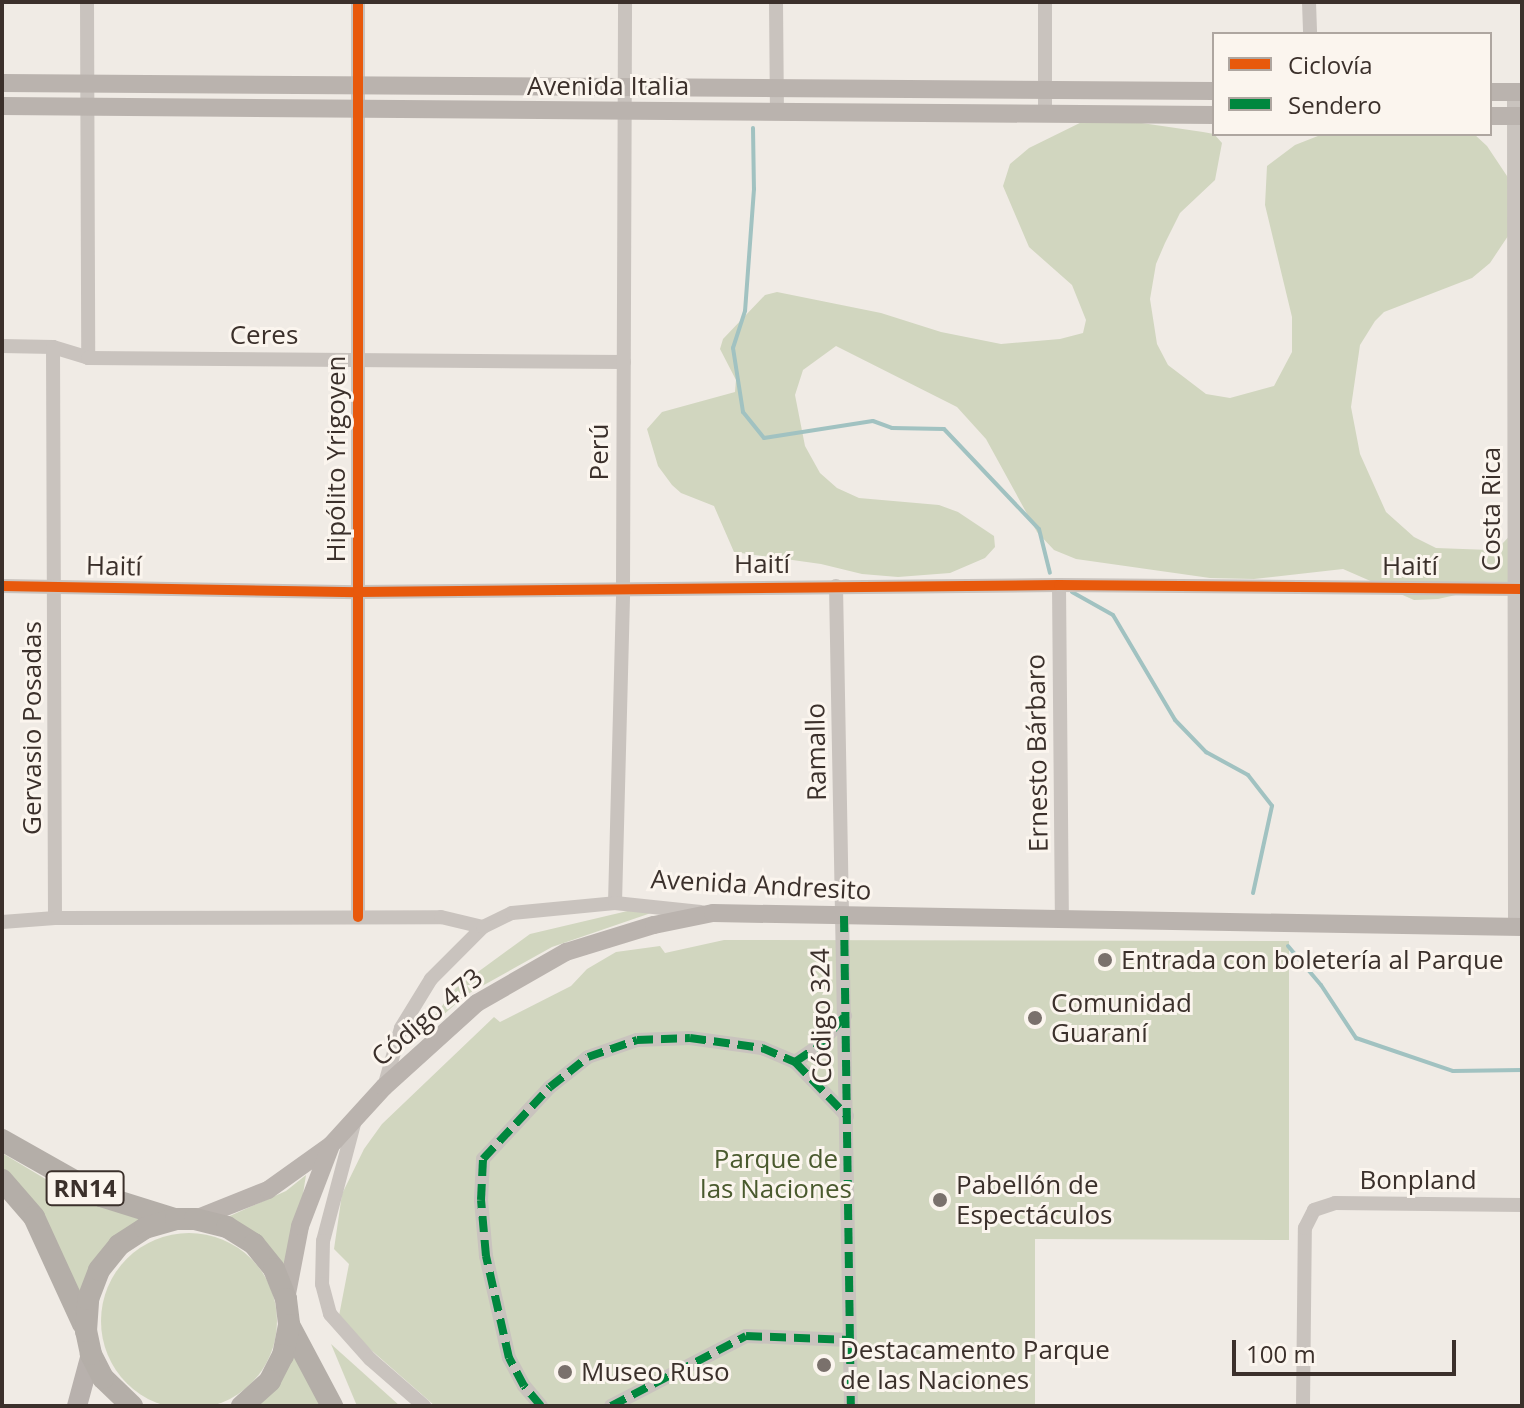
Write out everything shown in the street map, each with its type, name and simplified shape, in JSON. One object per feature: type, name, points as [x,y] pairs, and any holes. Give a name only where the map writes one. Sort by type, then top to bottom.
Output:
[{"type":"highway","name":"RN14","points":[[2,1140],[101,1196],[227,1227],[254,1244],[274,1269],[286,1299],[289,1325],[283,1355],[270,1381],[242,1406]]},
{"type":"highway","name":"RN14","points":[[2,1180],[34,1217],[86,1331],[91,1354],[103,1378],[132,1406]]},
{"type":"highway","name":"RN14","points":[[86,1331],[88,1299],[93,1284],[99,1270],[119,1245],[145,1228],[186,1219]]},
{"type":"highway","name":"RN14","points":[[289,1325],[332,1406]]},
{"type":"main road","name":"Avenida Italia","points":[[2,83],[1212,91]]},
{"type":"main road","points":[[1492,92],[1518,92]]},
{"type":"main road","name":"Avenida Italia","points":[[2,106],[1212,115]]},
{"type":"main road","points":[[1492,116],[1518,116]]},
{"type":"main road","name":"Avenida Andresito","points":[[713,913],[1518,927]]},
{"type":"main road","name":"Código 473","points":[[331,1145],[384,1087],[477,1003],[519,976],[566,952],[611,935],[713,913]]},
{"type":"main road","points":[[186,1219],[268,1190],[331,1145]]},
{"type":"main road","points":[[286,1299],[300,1226],[331,1145]]},
{"type":"main road","points":[[77,1406],[91,1354]]},
{"type":"street","points":[[87,2],[88,358]]},
{"type":"street","name":"Hipólito Yrigoyen","points":[[358,2],[358,917]]},
{"type":"street","name":"Perú","points":[[615,903],[623,587],[625,2]]},
{"type":"street","points":[[776,2],[777,113]]},
{"type":"street","points":[[1045,2],[1045,114]]},
{"type":"street","points":[[1309,2],[1310,32]]},
{"type":"street","name":"Costa Rica","points":[[1518,92],[1518,927]]},
{"type":"street","name":"Ceres","points":[[2,346],[53,347],[88,358],[624,362]]},
{"type":"street","name":"Gervasio Posadas","points":[[53,347],[55,918]]},
{"type":"street","name":"Haití","points":[[2,586],[358,592],[1059,585],[1519,589]]},
{"type":"street","name":"Ernesto Bárbaro","points":[[1059,585],[1062,921]]},
{"type":"street","name":"Ramallo","points":[[836,586],[844,916]]},
{"type":"street","name":"Avenida Andresito","points":[[483,927],[512,913],[534,909],[615,903],[713,913]]},
{"type":"street","name":"Código 324","points":[[844,916],[851,1406]]},
{"type":"street","points":[[2,922],[55,918],[441,917],[483,927]]},
{"type":"street","points":[[384,1087],[401,1028],[431,979],[483,927]]},
{"type":"street","points":[[795,1062],[817,1047],[845,1016]]},
{"type":"street","name":"Código 324","points":[[541,1406],[524,1386],[509,1358],[496,1315],[481,1200],[483,1159],[550,1087],[588,1057],[637,1040],[690,1038],[762,1048],[795,1062],[847,1116]]},
{"type":"street","points":[[356,1118],[323,1241],[322,1284],[330,1314],[370,1359],[424,1406]]},
{"type":"street","name":"Bonpland","points":[[1303,1406],[1305,1228],[1314,1210],[1335,1203],[1522,1205]]},
{"type":"street","points":[[611,1406],[746,1336],[850,1340]]},
{"type":"green space","points":[[1094,116],[1212,134],[1222,143],[1215,180],[1180,213],[1165,243],[1156,264],[1150,299],[1157,344],[1168,365],[1206,394],[1230,398],[1274,386],[1292,352],[1292,317],[1265,205],[1267,166],[1295,145],[1318,136],[1476,136],[1487,146],[1513,185],[1514,227],[1490,263],[1472,278],[1384,312],[1375,321],[1360,345],[1351,407],[1360,454],[1386,512],[1414,537],[1436,548],[1490,550],[1502,544],[1522,523],[1522,580],[1438,599],[1414,600],[1343,569],[1254,579],[1210,578],[1076,559],[1054,550],[1037,532],[986,439],[957,407],[836,346],[803,370],[795,395],[805,446],[820,473],[837,488],[859,498],[939,505],[958,512],[994,536],[995,547],[985,558],[950,573],[898,577],[862,574],[821,564],[734,552],[714,506],[681,493],[658,466],[647,429],[662,412],[735,392],[736,380],[720,349],[723,339],[765,295],[777,292],[881,313],[941,332],[1001,344],[1060,339],[1083,333],[1086,320],[1072,285],[1029,247],[1003,186],[1010,164],[1029,148]]},
{"type":"green space","points":[[653,905],[651,913],[552,947],[466,995],[418,1037],[456,988],[530,934]]},
{"type":"green space","name":"Parque de las Naciones","points":[[724,940],[1289,941],[1289,1240],[1035,1239],[1035,1406],[435,1406],[338,1321],[349,1264],[334,1249],[342,1194],[364,1149],[382,1124],[494,1017],[500,1022],[571,986],[587,969],[616,952],[660,946],[665,953]]},
{"type":"green space","points":[[2,1153],[69,1193],[150,1220],[82,1301],[42,1211],[2,1168]]},
{"type":"green space","points":[[306,1175],[287,1270],[223,1219],[286,1191]]},
{"type":"green space","points":[[189,1233],[223,1240],[251,1259],[270,1287],[277,1321],[270,1355],[251,1383],[223,1402],[189,1409],[155,1402],[127,1383],[108,1355],[101,1321],[108,1287],[127,1259],[155,1240]]},
{"type":"green space","points":[[331,1344],[400,1406],[357,1406]]},
{"type":"green space","points":[[296,1347],[323,1406],[253,1406]]},
{"type":"waterway","points":[[753,128],[754,189],[745,311],[733,348],[743,412],[764,438],[873,421],[892,428],[944,429],[1039,529],[1050,573]]},
{"type":"waterway","points":[[1072,592],[1113,615],[1175,720],[1206,752],[1248,775],[1272,806],[1253,893]]},
{"type":"waterway","points":[[1288,946],[1321,985],[1356,1038],[1453,1071],[1522,1070]]},
{"type":"marked path","points":[[844,916],[851,1406]]},
{"type":"marked path","points":[[795,1062],[817,1047],[845,1016]]},
{"type":"marked path","points":[[541,1406],[524,1386],[509,1358],[486,1256],[481,1200],[483,1159],[550,1087],[588,1057],[637,1040],[690,1038],[762,1048],[795,1062],[847,1116]]},
{"type":"marked path","points":[[611,1406],[746,1336],[850,1340]]},
{"type":"cycle path","points":[[358,2],[358,917]]},
{"type":"cycle path","points":[[2,586],[358,592],[1059,585],[1522,589]]},
{"type":"place","name":"Entrada con boletería al Parque","points":[[1105,960]]},
{"type":"place","name":"Comunidad Guaraní","points":[[1035,1018]]},
{"type":"place","name":"Pabellón de Espectáculos","points":[[940,1200]]},
{"type":"place","name":"Destacamento Parque de las Naciones","points":[[824,1365]]},
{"type":"place","name":"Museo Ruso","points":[[565,1372]]}]
